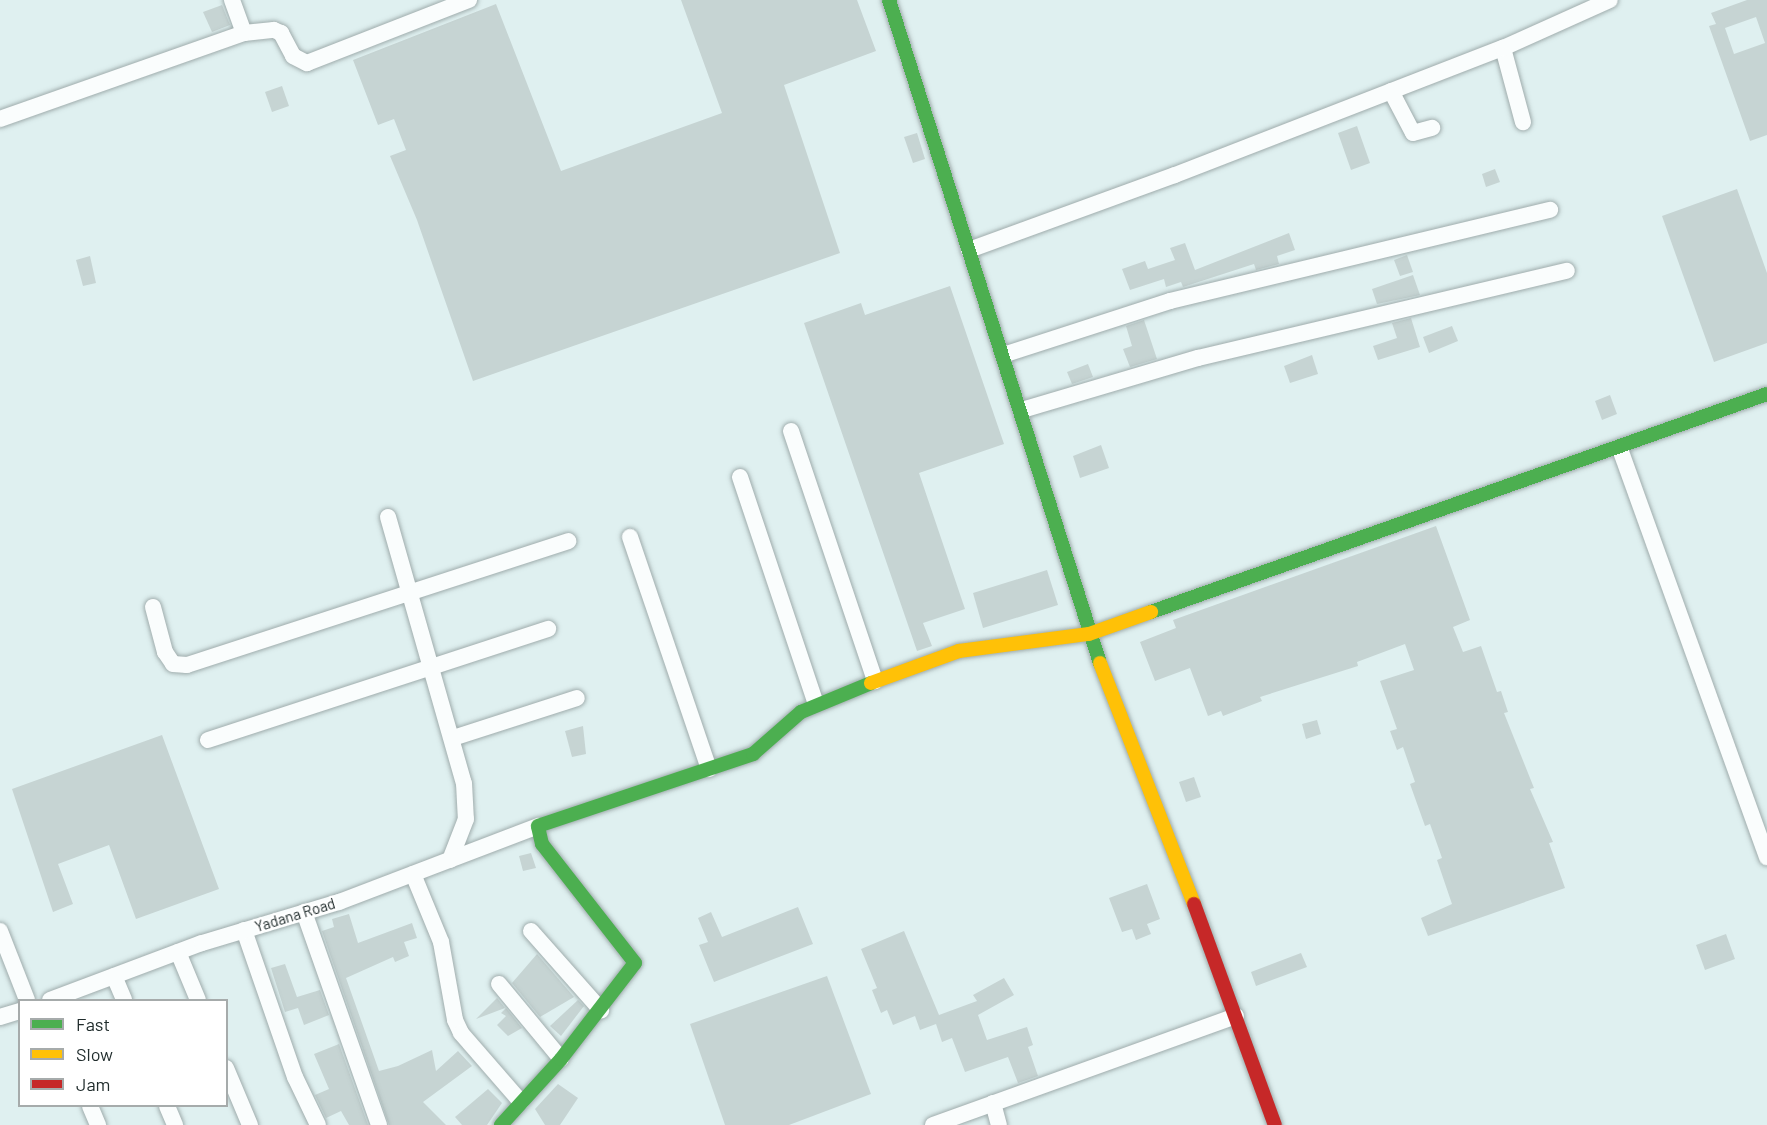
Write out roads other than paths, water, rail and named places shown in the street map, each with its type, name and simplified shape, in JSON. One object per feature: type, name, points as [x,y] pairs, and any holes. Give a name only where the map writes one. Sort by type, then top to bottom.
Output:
[{"type":"street","points":[[232,0],[244,33]]},
{"type":"street","points":[[0,119],[244,33],[274,30],[281,33],[293,56],[307,63],[469,0]]},
{"type":"street","points":[[889,0],[1022,410],[1089,634],[1236,1016],[1275,1125]]},
{"type":"street","points":[[969,250],[1175,176],[1503,48],[1610,0]]},
{"type":"street","points":[[1503,48],[1523,122]]},
{"type":"street","points":[[1391,91],[1413,133],[1432,128]]},
{"type":"street","points":[[1003,355],[1170,301],[1550,210]]},
{"type":"street","points":[[1022,410],[1198,357],[1567,271]]},
{"type":"street","points":[[501,1125],[561,1059],[635,963],[542,844],[538,826],[757,752],[796,715],[816,704],[959,651],[1089,634],[1620,449],[1767,394]]},
{"type":"street","points":[[790,431],[875,681]]},
{"type":"street","points":[[1620,449],[1767,857]]},
{"type":"street","points":[[740,477],[816,704]]},
{"type":"street","points":[[388,517],[453,738],[466,803],[466,819],[450,860]]},
{"type":"street","points":[[630,537],[708,769]]},
{"type":"street","points":[[153,607],[165,652],[174,663],[187,665],[568,541]]},
{"type":"street","points":[[208,740],[548,629]]},
{"type":"street","points":[[453,738],[577,698]]},
{"type":"street","name":"Yadana Road","points":[[53,999],[178,952],[413,874],[538,826]]},
{"type":"street","points":[[413,874],[441,942],[455,1020],[461,1033],[521,1102]]},
{"type":"street","points":[[304,912],[379,1125]]},
{"type":"street","points":[[244,930],[295,1077],[318,1125]]},
{"type":"street","points":[[0,931],[27,999]]},
{"type":"street","points":[[531,931],[601,1010]]},
{"type":"street","points":[[178,952],[198,999]]},
{"type":"street","points":[[114,976],[124,999]]},
{"type":"street","points":[[499,984],[561,1059]]},
{"type":"street","points":[[0,1017],[18,1012]]},
{"type":"street","points":[[933,1125],[1236,1016]]},
{"type":"street","points":[[228,1073],[250,1125]]},
{"type":"street","points":[[993,1103],[999,1125]]},
{"type":"street","points":[[90,1107],[98,1125]]},
{"type":"street","points":[[167,1107],[175,1125]]}]
